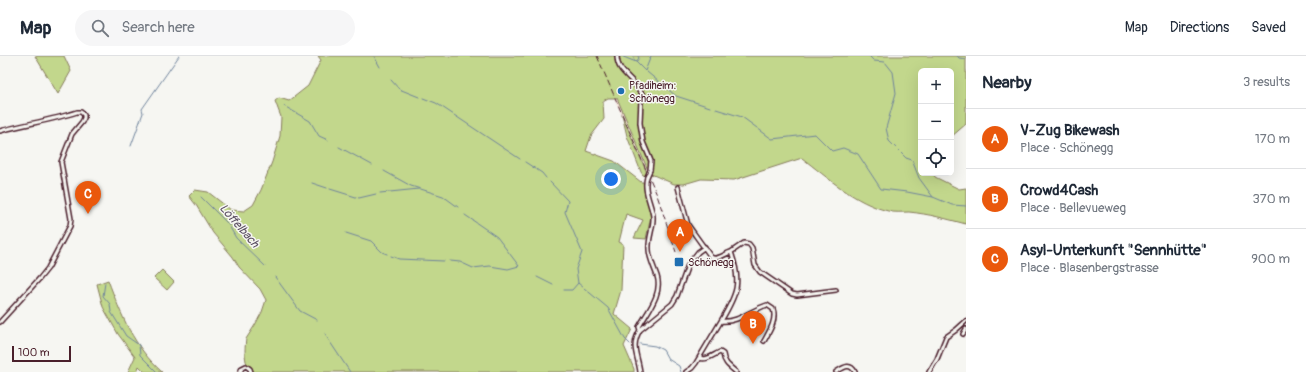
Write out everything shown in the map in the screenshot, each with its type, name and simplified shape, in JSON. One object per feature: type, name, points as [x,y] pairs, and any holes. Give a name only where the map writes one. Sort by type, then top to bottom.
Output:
[{"type":"street","points":[[617,56],[619,68],[644,96],[641,99],[640,123],[643,142],[651,161],[646,188],[653,217],[649,239],[649,253],[659,284],[654,301],[639,327],[640,330],[635,342],[640,372]]},
{"type":"street","points":[[0,132],[20,126],[53,120],[77,112],[81,112],[84,115],[82,122],[72,134],[61,162],[72,219],[70,226],[48,268],[0,322]]},
{"type":"street","points":[[678,187],[688,225],[713,258],[717,258],[731,252],[744,243],[749,244],[752,248],[755,265],[760,272],[794,294],[836,290]]},
{"type":"street","points":[[640,330],[672,304],[677,296],[688,265],[698,252],[705,247]]},
{"type":"street","points":[[686,372],[692,368],[699,358],[734,300],[737,288],[737,271],[731,252]]},
{"type":"street","points":[[721,321],[727,322],[734,320],[766,305],[771,307],[774,312],[774,318],[772,326],[764,341]]},
{"type":"street","points":[[929,372],[938,359],[946,337],[966,321]]},
{"type":"street","points":[[964,334],[966,329]]},
{"type":"street","points":[[699,358],[703,360],[720,352],[723,354],[726,364],[736,372]]},
{"type":"street","points":[[240,372],[242,368],[246,366],[251,372]]},
{"type":"street","points":[[836,372],[846,366],[850,366],[855,372]]},
{"type":"shaded area","points":[[614,98],[617,98],[648,170],[647,173]]},
{"type":"green space","points":[[35,56],[64,56],[71,71],[58,94]]},
{"type":"green space","points":[[318,56],[966,56],[966,124],[954,134],[954,68],[918,68],[918,176],[934,176],[959,189],[966,188],[966,224],[924,214],[893,212],[876,207],[842,189],[802,158],[734,180],[701,179],[684,184],[674,184],[651,174],[652,158],[645,144],[639,126],[647,155],[649,166],[648,170],[617,98],[608,98],[603,101],[604,119],[591,136],[586,151],[614,161],[643,182],[651,216],[646,239],[634,238],[643,220],[626,214],[619,242],[623,244],[621,290],[614,314],[632,329],[624,346],[634,372],[252,372],[252,369],[247,365],[245,358],[246,339],[262,312],[266,300],[260,289],[239,267],[233,257],[213,233],[189,196],[195,190],[208,192],[231,210],[244,211],[253,205],[261,190],[272,162],[280,136],[281,117],[275,101],[279,98],[289,101],[308,86],[321,60]]},
{"type":"green space","points":[[622,115],[647,173],[646,176],[641,172],[627,136]]},
{"type":"green space","points":[[162,270],[174,282],[167,290],[154,278]]},
{"type":"green space","points":[[108,280],[129,330],[144,352],[162,372],[145,372],[139,366],[137,372],[128,372],[135,357],[118,334],[103,307],[97,284]]},
{"type":"waterway","points":[[131,146],[143,113],[142,109],[179,56]]},
{"type":"waterway","points":[[374,56],[380,67]]},
{"type":"waterway","points":[[621,56],[636,62],[645,71],[651,56]]},
{"type":"waterway","points":[[632,56],[636,62],[639,58],[638,56]]},
{"type":"waterway","points":[[869,56],[874,61],[885,62],[893,72],[896,93],[886,128],[889,141],[906,158],[912,160],[919,178],[933,197]]},
{"type":"waterway","points":[[957,56],[959,58],[966,59]]},
{"type":"waterway","points":[[647,72],[676,96],[710,107]]},
{"type":"waterway","points":[[391,80],[399,89],[419,97]]},
{"type":"waterway","points":[[423,98],[436,103],[520,159]]},
{"type":"waterway","points":[[284,106],[310,121],[319,136],[328,140]]},
{"type":"waterway","points":[[716,109],[742,117],[772,139],[815,134],[832,151],[843,148],[858,154],[881,189],[933,197],[952,205],[966,206]]},
{"type":"waterway","points":[[339,147],[372,165]]},
{"type":"waterway","points":[[525,162],[542,173],[546,178]]},
{"type":"waterway","points":[[384,171],[411,186],[443,196],[458,207]]},
{"type":"waterway","points":[[550,182],[568,201],[565,212],[582,252],[576,269],[578,283]]},
{"type":"waterway","points":[[312,183],[327,188]]},
{"type":"waterway","points":[[330,189],[359,198],[376,194]]},
{"type":"waterway","points":[[380,193],[419,189]]},
{"type":"waterway","name":"Löffelbach","points":[[201,197],[228,224],[236,238],[265,266]]},
{"type":"waterway","points":[[450,261],[460,262],[473,268],[490,266],[508,269],[519,266],[497,237],[465,215]]},
{"type":"waterway","points":[[346,233],[371,241],[382,252],[387,254]]},
{"type":"waterway","points":[[391,256],[399,259],[444,261]]},
{"type":"waterway","name":"Löffelbach","points":[[275,277],[300,311],[317,320]]},
{"type":"waterway","points":[[537,277],[553,285]]},
{"type":"waterway","points":[[105,283],[103,296],[110,304],[111,312],[126,336],[139,345],[140,355],[157,372]]},
{"type":"waterway","points":[[564,290],[572,290],[578,283],[608,308],[625,339],[630,344]]},
{"type":"waterway","name":"Löffelbach","points":[[325,333],[350,372]]},
{"type":"waterway","points":[[640,344],[655,346],[663,350],[668,359],[679,366],[681,372]]},
{"type":"railway","points":[[597,56],[657,195],[676,252]]},
{"type":"place","name":"Pfadiheim: Schönegg","points":[[621,91]]},
{"type":"place","name":"Asyl-Unterkunft \"Sennhütte\"","points":[[88,214]]},
{"type":"place","name":"V-Zug Bikewash","points":[[680,252]]},
{"type":"place","name":"Schönegg","points":[[679,262]]},
{"type":"place","name":"Crowd4Cash","points":[[753,344]]}]
